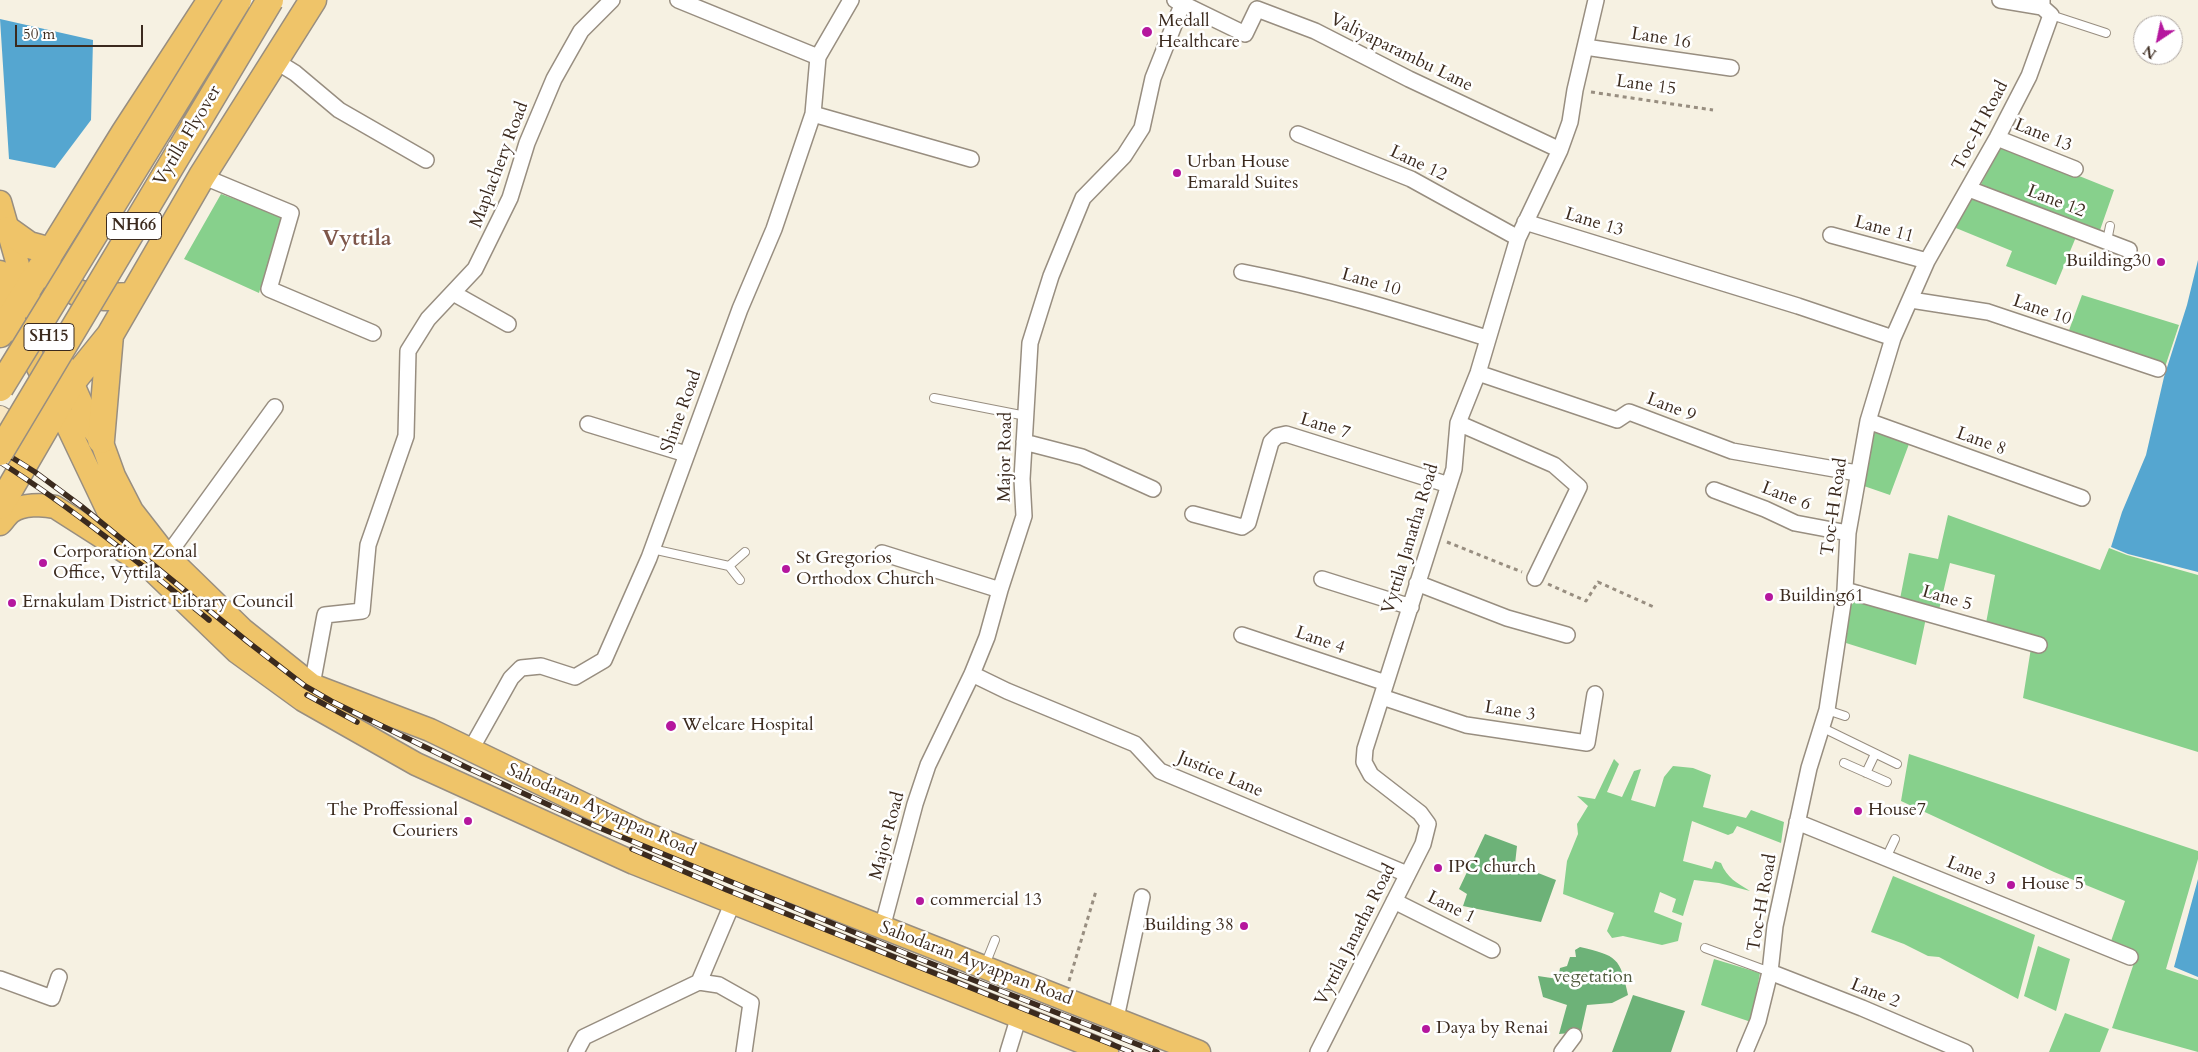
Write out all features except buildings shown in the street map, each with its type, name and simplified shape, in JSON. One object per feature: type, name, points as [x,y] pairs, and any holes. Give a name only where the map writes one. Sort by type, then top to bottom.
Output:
[{"type":"highway","points":[[6,325],[125,132],[211,0]]},
{"type":"highway","name":"Vytilla Flyover","points":[[0,388],[238,0]]},
{"type":"highway","name":"Vytilla Flyover","points":[[0,452],[270,0]]},
{"type":"highway","points":[[0,506],[7,477],[39,440],[72,382],[110,335],[202,176],[313,0]]},
{"type":"highway","points":[[8,230],[29,245],[49,255],[55,280],[80,294],[105,297],[132,296]]},
{"type":"highway","points":[[101,440],[110,335]]},
{"type":"main road","name":"SH15","points":[[0,202],[26,293],[72,382]]},
{"type":"main road","points":[[0,272],[6,325],[58,406],[108,511],[158,562]]},
{"type":"main road","name":"Sahodaran Ayyappan Road","points":[[72,382],[92,428],[101,440],[114,476],[158,562],[237,652],[303,700],[416,764],[634,862],[1107,1052]]},
{"type":"main road","points":[[7,477],[55,508],[158,562]]},
{"type":"main road","points":[[0,524],[12,511],[28,506],[47,505],[55,508]]},
{"type":"main road","name":"Sahodaran Ayyappan Road","points":[[158,562],[312,685],[430,730],[641,832],[1199,1052]]},
{"type":"main road","points":[[529,816],[543,786]]},
{"type":"street","name":"Maplachery Road","points":[[312,685],[325,616],[362,611],[368,545],[406,436],[408,351],[428,319],[475,269],[493,236],[510,198],[527,143],[554,79],[581,31],[612,0]]},
{"type":"street","points":[[678,0],[818,56]]},
{"type":"street","name":"Shine Road","points":[[470,751],[511,678],[521,668],[541,666],[575,677],[604,660],[652,549],[740,309],[774,229],[813,114],[818,56],[851,0]]},
{"type":"street","name":"Vyttila Janatha Road","points":[[1318,1052],[1423,844],[1428,824],[1420,813],[1371,775],[1364,762],[1365,749],[1454,469],[1458,423],[1478,373],[1518,238],[1560,150],[1570,122],[1575,90],[1596,0]]},
{"type":"street","points":[[2000,0],[2045,8]]},
{"type":"street","name":"Valiyaparambu Lane","points":[[1181,1],[1245,34],[1257,9],[1315,31],[1409,79],[1560,150]]},
{"type":"street","name":"Major Road","points":[[882,928],[928,765],[972,674],[987,637],[1024,516],[1022,479],[1030,343],[1051,276],[1083,198],[1124,156],[1142,128],[1153,78],[1181,1]]},
{"type":"street","name":"Toc-H Road","points":[[1745,1052],[1758,1021],[1770,972],[1775,926],[1797,822],[1809,768],[1827,710],[1845,590],[1848,533],[1868,421],[1894,338],[1928,262],[2029,76],[2045,8]]},
{"type":"street","name":"Lane 16","points":[[1585,46],[1731,68]]},
{"type":"street","points":[[274,60],[294,73],[339,110],[426,160]]},
{"type":"street","points":[[813,114],[971,159]]},
{"type":"street","name":"Lane 12","points":[[1298,134],[1411,179],[1518,238]]},
{"type":"street","name":"Lane 13","points":[[1997,138],[2075,169]]},
{"type":"street","points":[[202,176],[291,213],[269,289],[373,333]]},
{"type":"street","name":"Lane 12","points":[[1969,188],[2129,250]]},
{"type":"street","name":"Lane 13","points":[[1525,222],[1651,260],[1894,338]]},
{"type":"street","name":"Lane 11","points":[[1831,235],[1928,262]]},
{"type":"street","name":"Lane 10","points":[[1242,272],[1302,283],[1363,299],[1487,338]]},
{"type":"street","points":[[453,293],[508,324]]},
{"type":"street","name":"Lane 10","points":[[1911,300],[1988,312],[2158,369]]},
{"type":"street","name":"Lane 9","points":[[1478,373],[1617,420],[1629,412],[1732,452],[1858,473]]},
{"type":"street","points":[[158,562],[275,407]]},
{"type":"street","points":[[0,416],[39,440]]},
{"type":"street","name":"Lane 8","points":[[1868,421],[2082,498]]},
{"type":"street","points":[[1458,423],[1554,465],[1579,487],[1535,578]]},
{"type":"street","points":[[588,424],[686,454]]},
{"type":"street","name":"Lane 7","points":[[1193,514],[1242,527],[1248,523],[1272,442],[1277,436],[1286,434],[1449,485]]},
{"type":"street","points":[[1024,442],[1082,457],[1153,489]]},
{"type":"street","name":"Lane 6","points":[[1714,490],[1765,509],[1795,523],[1848,533]]},
{"type":"street","points":[[882,553],[1000,590]]},
{"type":"street","points":[[1322,579],[1411,607]]},
{"type":"street","points":[[1418,583],[1506,618],[1567,635]]},
{"type":"street","name":"Lane 5","points":[[1845,590],[2039,645]]},
{"type":"street","name":"Lane 4","points":[[1242,635],[1384,690]]},
{"type":"street","name":"Justice Lane","points":[[972,674],[1007,691],[1134,744],[1160,771],[1407,874]]},
{"type":"street","name":"Lane 3","points":[[1384,690],[1466,725],[1587,743],[1595,694]]},
{"type":"street","name":"Lane 3","points":[[1797,822],[2130,957]]},
{"type":"street","points":[[1116,1018],[1142,897]]},
{"type":"street","name":"Lane 1","points":[[1394,901],[1492,950]]},
{"type":"street","points":[[699,982],[733,902]]},
{"type":"street","name":"Lane 2","points":[[1770,972],[1862,1008],[1965,1052]]},
{"type":"street","points":[[0,979],[52,998],[60,976]]},
{"type":"street","points":[[576,1052],[584,1037],[699,982],[719,985],[751,1003],[744,1052]]},
{"type":"street","points":[[1008,1052],[1019,1016]]},
{"type":"street","points":[[1562,1052],[1574,1036]]},
{"type":"lane","points":[[2045,8],[2106,33]]},
{"type":"lane","points":[[2107,241],[2110,226]]},
{"type":"lane","points":[[934,398],[1026,416]]},
{"type":"lane","points":[[652,549],[729,566],[740,580]]},
{"type":"lane","points":[[729,566],[744,552]]},
{"type":"lane","points":[[1827,710],[1845,716]]},
{"type":"lane","points":[[1821,728],[1897,764]]},
{"type":"lane","points":[[1866,773],[1875,754]]},
{"type":"lane","points":[[1844,763],[1888,782]]},
{"type":"lane","points":[[1886,858],[1895,839]]},
{"type":"lane","points":[[984,967],[995,940]]},
{"type":"lane","points":[[1704,948],[1770,972]]},
{"type":"path","name":"Lane 15","points":[[1575,90],[1713,110]]},
{"type":"path","points":[[1064,998],[1096,891]]},
{"type":"green space","points":[[2002,145],[2114,190],[2099,233],[1979,188]]},
{"type":"green space","points":[[221,194],[282,216],[259,293],[184,259]]},
{"type":"green space","points":[[1972,196],[2076,237],[2056,285],[2006,266],[2012,251],[1951,226]]},
{"type":"green space","points":[[2082,295],[2179,325],[2165,367],[2068,333]]},
{"type":"green space","points":[[1877,432],[1909,444],[1890,495],[1861,485],[1869,435]]},
{"type":"green space","points":[[1948,515],[2100,570],[2109,548],[2198,575],[2198,752],[2023,698],[2031,648],[1986,623],[1995,575],[1950,563],[1939,610],[1900,599],[1909,553],[1938,559]]},
{"type":"green space","points":[[1864,600],[1926,618],[1916,665],[1846,643],[1850,606],[1856,601]]},
{"type":"green space","points":[[1909,754],[2198,851],[2198,859],[2166,969],[2198,980],[2198,1052],[2112,1028],[2137,954],[2110,944],[2125,901],[2054,872],[1901,801]]},
{"type":"green space","name":"vegetation","points":[[1614,759],[1619,764],[1607,792],[1622,797],[1634,771],[1641,769],[1631,800],[1655,807],[1664,777],[1673,766],[1693,768],[1711,775],[1703,807],[1746,818],[1751,810],[1784,822],[1781,843],[1737,826],[1733,833],[1728,835],[1692,821],[1683,861],[1712,869],[1715,861],[1721,863],[1729,876],[1750,891],[1719,883],[1694,880],[1683,916],[1672,912],[1676,899],[1660,892],[1654,912],[1682,923],[1678,941],[1662,945],[1623,936],[1612,938],[1607,931],[1614,913],[1563,894],[1567,861],[1578,834],[1577,824],[1588,806],[1577,796],[1595,799]]},
{"type":"green space","name":"vegetation","points":[[1485,834],[1517,846],[1515,864],[1556,880],[1541,922],[1463,906],[1467,894],[1459,889]]},
{"type":"green space","points":[[1893,876],[2035,935],[2018,999],[1939,957],[1928,956],[1904,944],[1871,932]]},
{"type":"green space","points":[[2038,946],[2070,959],[2056,1011],[2024,996]]},
{"type":"green space","name":"vegetation","points":[[1580,947],[1602,953],[1615,960],[1622,973],[1628,995],[1612,1003],[1587,1005],[1581,1032],[1559,1034],[1567,1005],[1543,997],[1538,976],[1558,979],[1560,968],[1567,966],[1570,957],[1576,957],[1575,950]]},
{"type":"green space","points":[[1714,959],[1760,973],[1751,1022],[1701,1005]]},
{"type":"green space","points":[[1633,995],[1685,1011],[1671,1052],[1612,1052]]},
{"type":"green space","points":[[2065,1013],[2109,1029],[2100,1052],[2049,1052]]},
{"type":"water","points":[[0,19],[93,40],[91,120],[55,168],[9,159]]},
{"type":"water","points":[[2198,260],[2198,572],[2128,554],[2111,547],[2122,512],[2146,455],[2164,377],[2187,305]]},
{"type":"water","points":[[2198,879],[2198,977],[2174,967]]},
{"type":"railway","points":[[0,450],[35,472],[81,506],[248,642],[305,686],[331,701],[470,769],[595,826],[912,956],[1157,1052]]},
{"type":"railway","points":[[0,462],[81,518],[209,620]]},
{"type":"railway","points":[[307,695],[357,722]]},
{"type":"railway","points":[[632,849],[727,890],[1131,1052]]},
{"type":"place","name":"Medall Healthcare","points":[[1147,32]]},
{"type":"place","name":"Urban House Emarald Suites","points":[[1177,173]]},
{"type":"place","name":"Building30","points":[[2161,262]]},
{"type":"place","name":"Corporation Zonal Office, Vyttila","points":[[43,563]]},
{"type":"place","name":"St Gregorios Orthodox Church","points":[[786,569]]},
{"type":"place","name":"Building61","points":[[1769,597]]},
{"type":"place","name":"Ernakulam District Library Council","points":[[12,603]]},
{"type":"place","name":"Welcare Hospital","points":[[671,726]]},
{"type":"place","name":"House7","points":[[1858,811]]},
{"type":"place","name":"The Proffessional Couriers","points":[[468,821]]},
{"type":"place","name":"IPC church","points":[[1438,868]]},
{"type":"place","name":"House 5","points":[[2011,885]]},
{"type":"place","name":"commercial 13","points":[[920,901]]},
{"type":"place","name":"Building 38","points":[[1244,926]]},
{"type":"place","name":"Daya by Renai","points":[[1426,1029]]},
{"type":"district","name":"Vyttila","points":[[357,240]]}]
